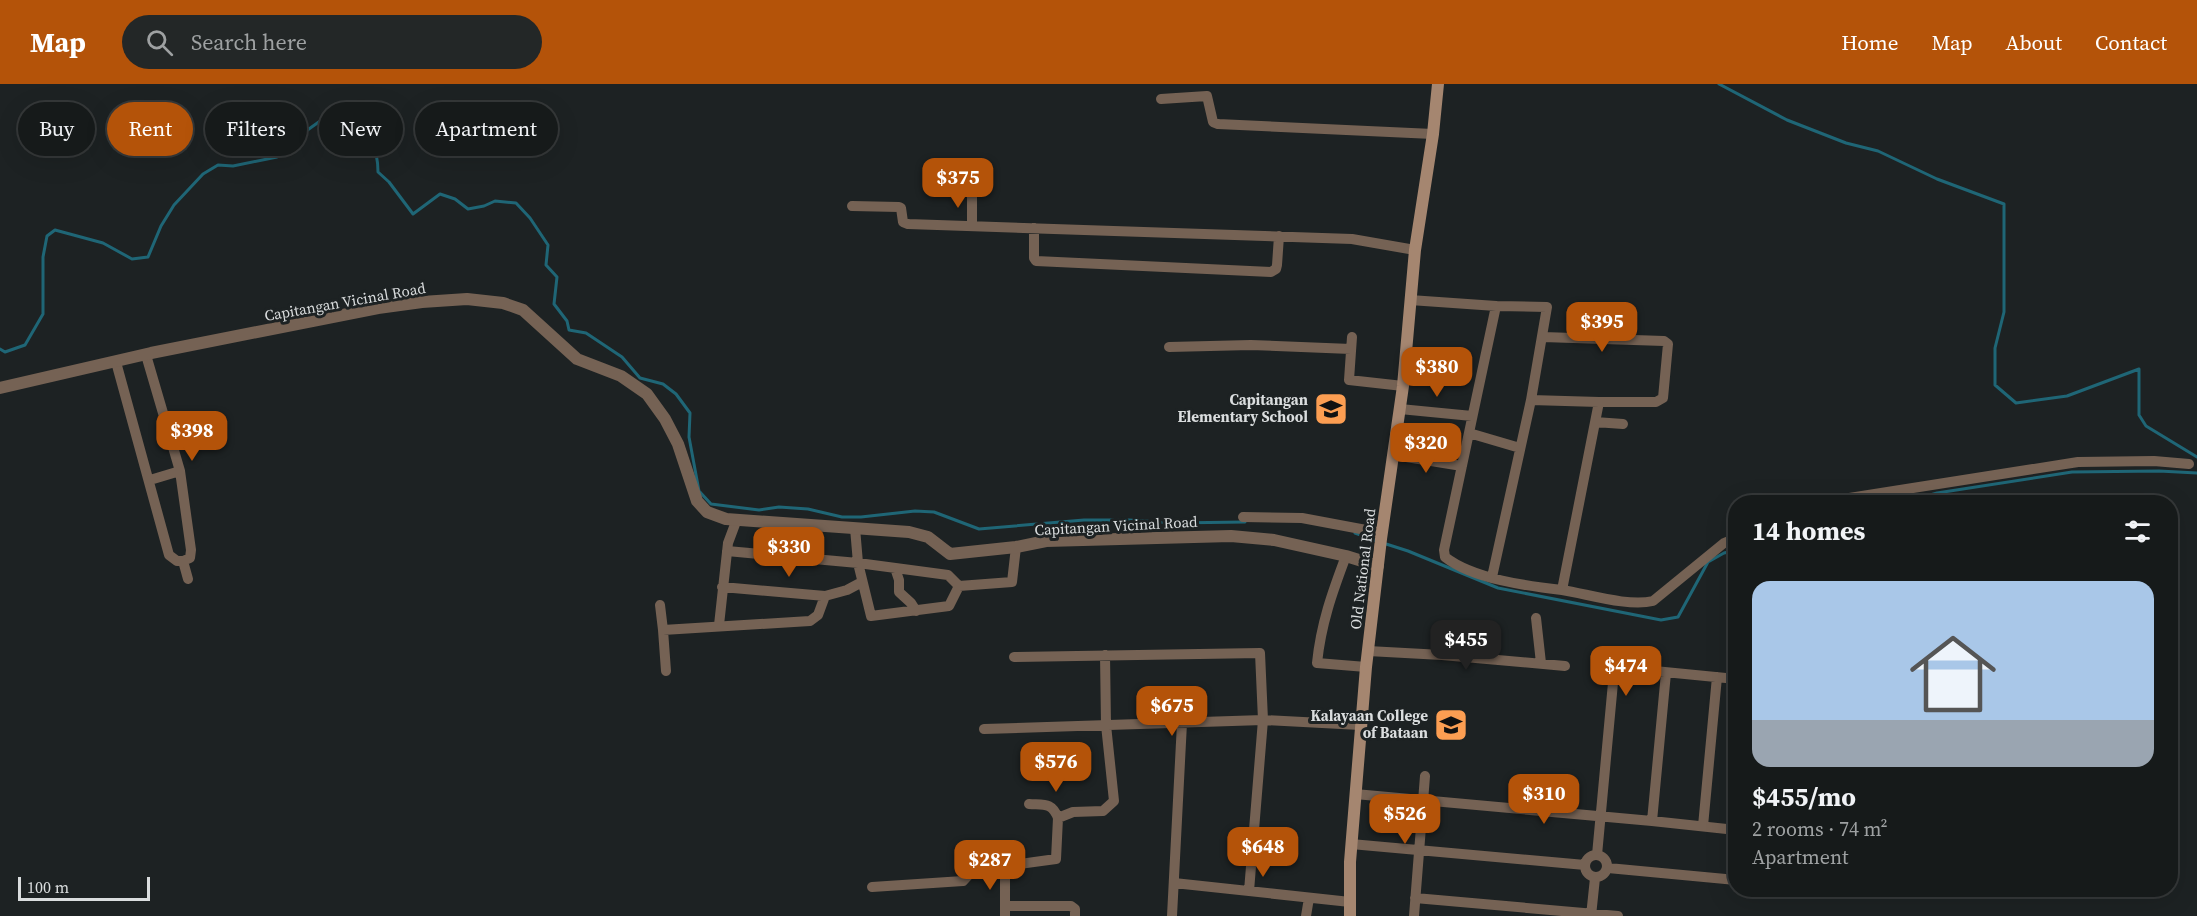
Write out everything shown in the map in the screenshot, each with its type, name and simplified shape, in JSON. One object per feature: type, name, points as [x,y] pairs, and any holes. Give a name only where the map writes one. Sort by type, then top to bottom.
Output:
[{"type":"main road","name":"Old National Road","points":[[1350,916],[1355,794],[1366,667],[1403,386],[1415,249],[1433,134],[1438,84]]},
{"type":"street","points":[[1161,99],[1207,96],[1213,123],[1218,124],[1433,134]]},
{"type":"street","points":[[972,193],[972,226]]},
{"type":"street","points":[[852,206],[899,207],[903,222],[908,224],[1352,239],[1415,249]]},
{"type":"street","points":[[1034,228],[1034,258],[1036,261],[1271,272],[1276,269],[1277,265],[1279,236]]},
{"type":"street","name":"Capitangan Vicinal Road","points":[[0,388],[146,355],[378,308],[466,299],[503,303],[523,310],[577,359],[621,376],[647,394],[665,418],[678,444],[697,501],[707,512],[726,519],[909,532],[928,537],[950,554],[1057,541],[1231,536],[1274,540],[1346,556],[1378,566]]},
{"type":"street","points":[[1410,300],[1547,307],[1530,400],[1492,577]]},
{"type":"street","points":[[1496,306],[1444,550],[1445,557],[1456,565],[1516,585],[1640,603],[1653,601],[1728,541]]},
{"type":"street","points":[[1530,400],[1656,402],[1663,398],[1668,344],[1543,336]]},
{"type":"street","points":[[1168,347],[1352,343],[1349,380],[1403,386]]},
{"type":"street","points":[[116,362],[169,555],[177,561],[183,561],[190,558],[191,550],[180,471],[146,355]]},
{"type":"street","points":[[1562,590],[1599,402]]},
{"type":"street","points":[[1400,409],[1472,416]]},
{"type":"street","points":[[1595,422],[1623,424]]},
{"type":"street","points":[[1468,433],[1520,448]]},
{"type":"street","points":[[1394,455],[1462,466]]},
{"type":"street","points":[[1869,495],[2079,462],[2138,461],[2189,464]]},
{"type":"street","points":[[150,480],[180,471]]},
{"type":"street","points":[[1243,517],[1302,518],[1341,524],[1381,541]]},
{"type":"street","points":[[719,625],[728,543],[737,519]]},
{"type":"street","points":[[855,528],[858,563],[871,616],[949,606],[959,586]]},
{"type":"street","points":[[727,551],[858,563],[948,575],[959,586],[1012,582],[1016,547]]},
{"type":"street","points":[[1346,556],[1320,632],[1317,663],[1366,667]]},
{"type":"street","points":[[183,561],[188,579]]},
{"type":"street","points":[[895,568],[899,580],[899,592],[916,611]]},
{"type":"street","points":[[722,587],[825,596],[847,590],[862,582]]},
{"type":"street","points":[[663,630],[810,621],[818,615],[825,596]]},
{"type":"street","points":[[660,604],[666,671]]},
{"type":"street","points":[[1536,618],[1541,663]]},
{"type":"street","points":[[1368,651],[1566,666]]},
{"type":"street","points":[[1014,657],[1260,653],[1263,720],[1249,891]]},
{"type":"street","points":[[1058,818],[1073,812],[1103,811],[1114,801],[1106,725],[1105,655]]},
{"type":"street","points":[[1597,855],[1614,672],[1619,669],[1728,678]]},
{"type":"street","points":[[1652,820],[1666,673]]},
{"type":"street","points":[[1703,826],[1717,677]]},
{"type":"street","points":[[984,729],[1263,720],[1360,725]]},
{"type":"street","points":[[1172,916],[1182,723]]},
{"type":"street","points":[[1414,916],[1425,776]]},
{"type":"street","points":[[1355,794],[1652,820],[1728,829]]},
{"type":"street","points":[[872,887],[963,881],[975,868],[1056,859],[1058,818],[1054,809],[1049,805],[1029,804]]},
{"type":"street","points":[[1352,844],[1585,865]]},
{"type":"street","points":[[1597,855],[1604,858],[1608,868],[1602,876],[1595,878],[1586,872],[1585,865],[1588,859],[1597,855]]},
{"type":"street","points":[[1005,866],[1005,911],[1071,906],[1075,909],[1075,916]]},
{"type":"street","points":[[1608,868],[1728,879]]},
{"type":"street","points":[[1591,915],[1595,878]]},
{"type":"street","points":[[1174,883],[1350,902]]},
{"type":"street","points":[[1306,916],[1309,898]]},
{"type":"street","points":[[1415,898],[1618,916]]},
{"type":"waterway","points":[[1719,84],[1787,120],[1846,143],[1878,151],[1937,179],[2004,204],[2004,312],[1995,348],[1995,385],[2016,403],[2067,396],[2139,369],[2139,415],[2146,426],[2197,457]]},
{"type":"waterway","points":[[0,349],[5,352],[25,345],[43,314],[43,257],[47,236],[55,230],[103,243],[132,259],[148,257],[161,226],[174,205],[203,174],[218,165],[233,166],[277,157],[292,141],[330,114],[354,114],[372,141],[378,172],[389,182],[413,214],[440,194],[455,199],[468,209],[495,201],[516,203],[530,218],[548,245],[546,265],[557,277],[554,304],[567,321],[569,330],[586,333],[622,357],[640,378],[663,384],[676,394],[690,413],[689,437],[699,491],[711,504],[759,510],[779,507],[808,509],[842,517],[915,511],[934,512],[979,529],[1084,520],[1173,523],[1245,522]]},
{"type":"waterway","points":[[1930,495],[2072,472],[2197,473]]},
{"type":"waterway","points":[[1355,533],[1377,541]]},
{"type":"waterway","points":[[1383,543],[1498,588],[1661,620],[1678,617],[1708,562],[1728,552]]},
{"type":"place","name":"Capitangan Elementary School","points":[[1331,409]]},
{"type":"place","name":"Kalayaan College of Bataan","points":[[1451,725]]}]
